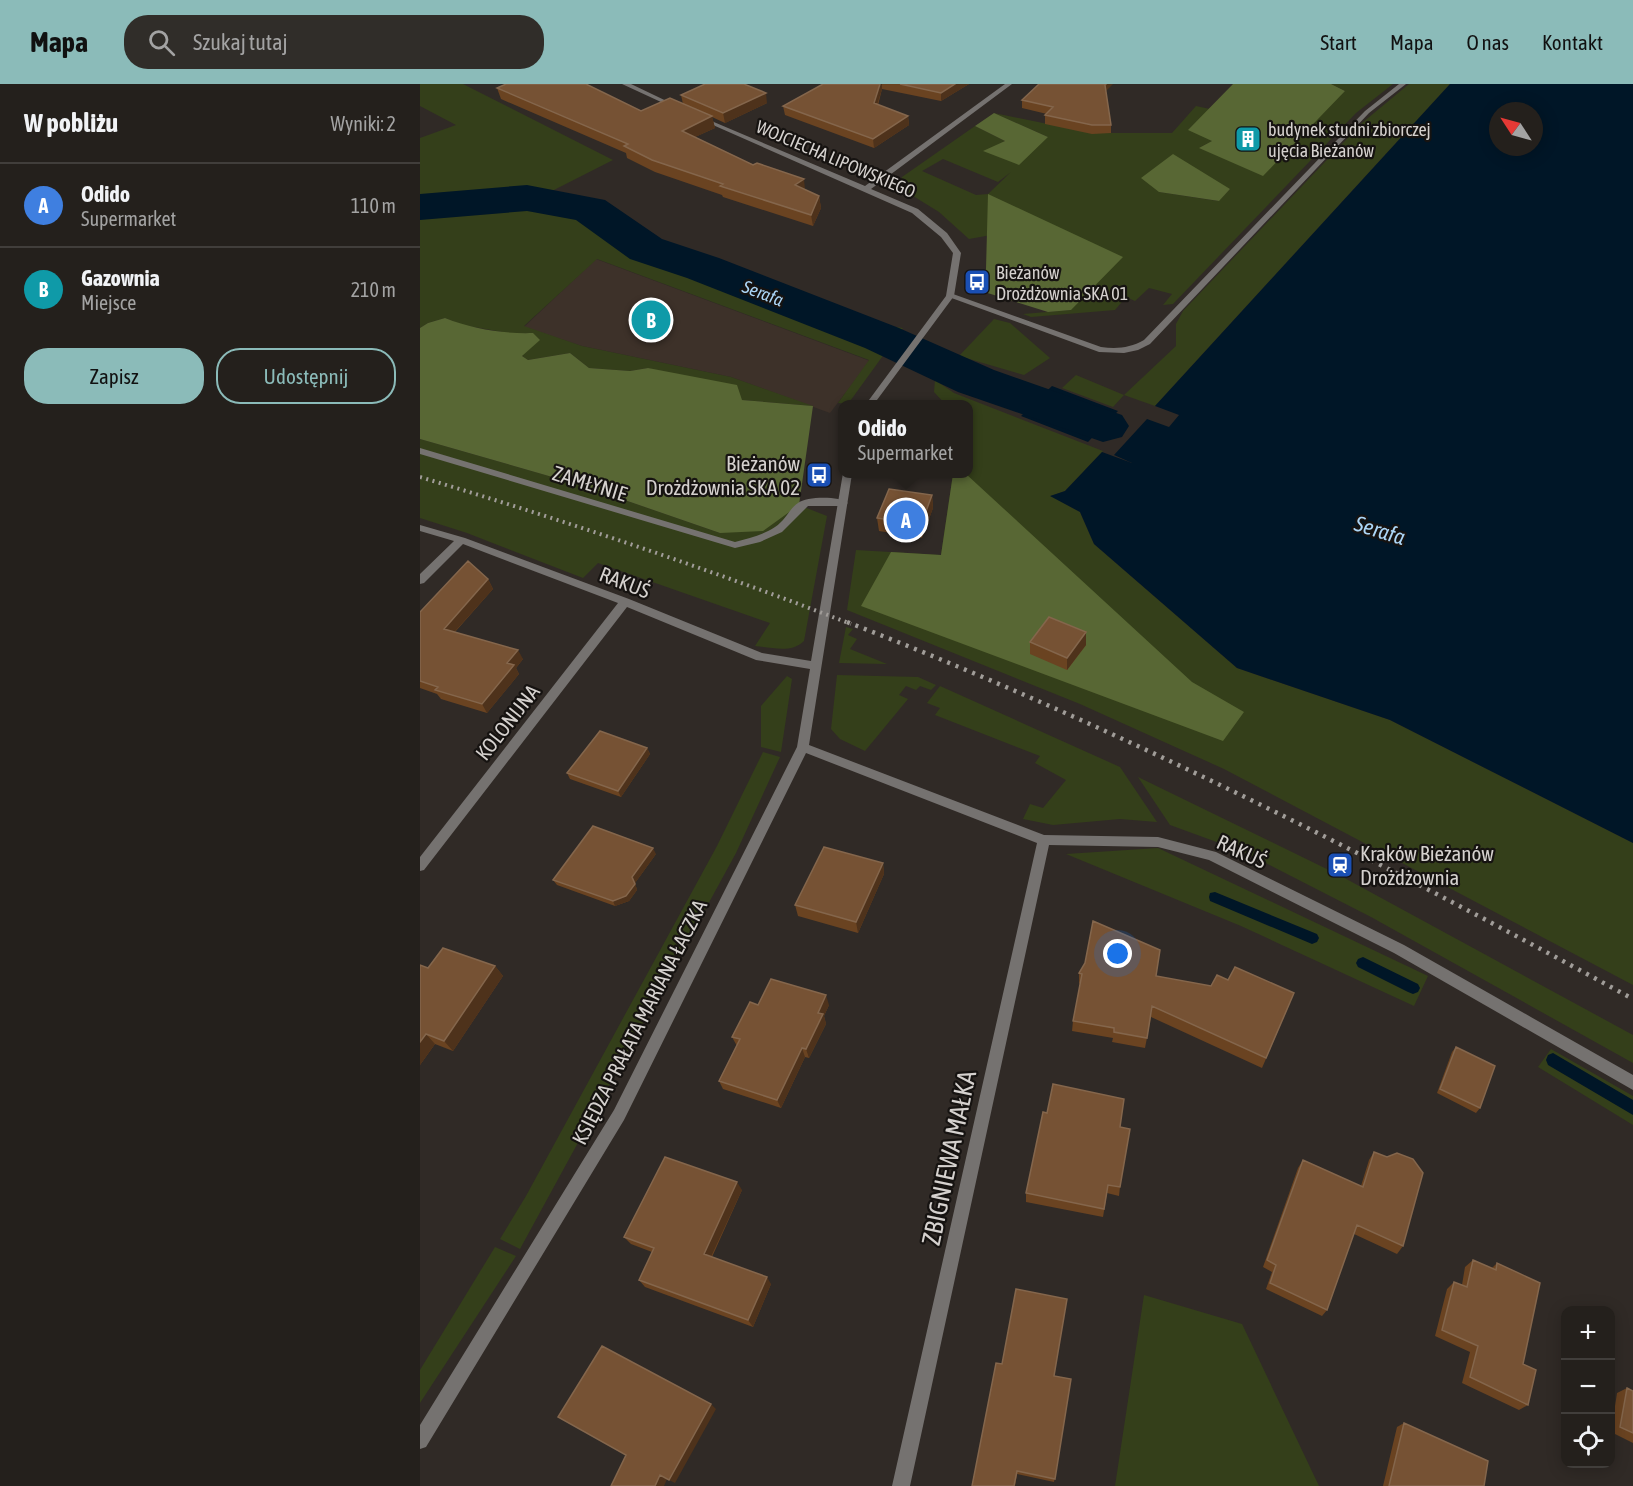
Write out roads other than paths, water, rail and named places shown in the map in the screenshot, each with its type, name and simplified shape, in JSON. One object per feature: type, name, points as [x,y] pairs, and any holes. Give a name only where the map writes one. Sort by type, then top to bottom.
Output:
[{"type":"street","name":"WOJCIECHA LIPOWSKIEGO","points":[[625,84],[830,176],[915,211],[944,235],[957,253],[950,296],[873,400]]},
{"type":"street","points":[[866,189],[1009,84]]},
{"type":"street","points":[[950,296],[1099,349],[1125,351],[1138,347],[1147,342],[1367,112],[1403,84]]},
{"type":"street","name":"ZAMŁYNIE","points":[[420,452],[735,545],[753,541],[771,533],[791,520],[795,510],[803,504],[819,501],[843,503]]},
{"type":"street","points":[[816,666],[846,478]]},
{"type":"street","name":"RAKUŚ","points":[[420,528],[461,540],[625,602],[760,657],[816,666]]},
{"type":"street","points":[[420,580],[461,540]]},
{"type":"street","name":"KOLONIJNA","points":[[420,866],[625,602]]},
{"type":"street","name":"KSIĘDZA PRAŁATA MARIANA ŁACZKA","points":[[420,1441],[619,1115],[803,747],[816,666]]},
{"type":"street","name":"RAKUŚ","points":[[803,747],[1044,840],[1158,842],[1212,856],[1399,950],[1633,1083]]},
{"type":"street","name":"ZBIGNIEWA MAŁKA","points":[[901,1486],[1044,840]]},
{"type":"water","points":[[1450,84],[1633,84],[1633,843],[1390,720],[1237,668],[1094,544],[1080,512],[1050,496],[1065,491],[1102,452],[1132,463],[1114,455],[1147,419],[1169,427],[1179,415],[1155,406]]},
{"type":"water","points":[[1052,386],[1118,411],[1088,442],[1021,416]]},
{"type":"waterway","name":"Serafa","points":[[420,207],[527,198],[590,209],[646,249],[703,268],[882,338],[976,381],[1103,426]]},
{"type":"waterway","points":[[1215,897],[1312,938]]},
{"type":"waterway","points":[[1363,963],[1413,988]]},
{"type":"waterway","points":[[1553,1060],[1633,1108]]},
{"type":"railway","points":[[420,477],[637,546],[851,624]]},
{"type":"railway","points":[[847,622],[1049,706],[1246,798],[1441,896],[1633,999]]},
{"type":"place","name":"budynek studni zbiorczej ujęcia Bieżanów","points":[[1248,139]]},
{"type":"place","name":"Bieżanów Drożdżownia SKA 01","points":[[977,282]]},
{"type":"place","name":"Gazownia","points":[[651,320]]},
{"type":"place","name":"Bieżanów Drożdżownia SKA 02","points":[[819,475]]},
{"type":"place","name":"Odido","points":[[906,520]]},
{"type":"place","name":"Kraków Bieżanów Drożdżownia","points":[[1340,865]]}]
